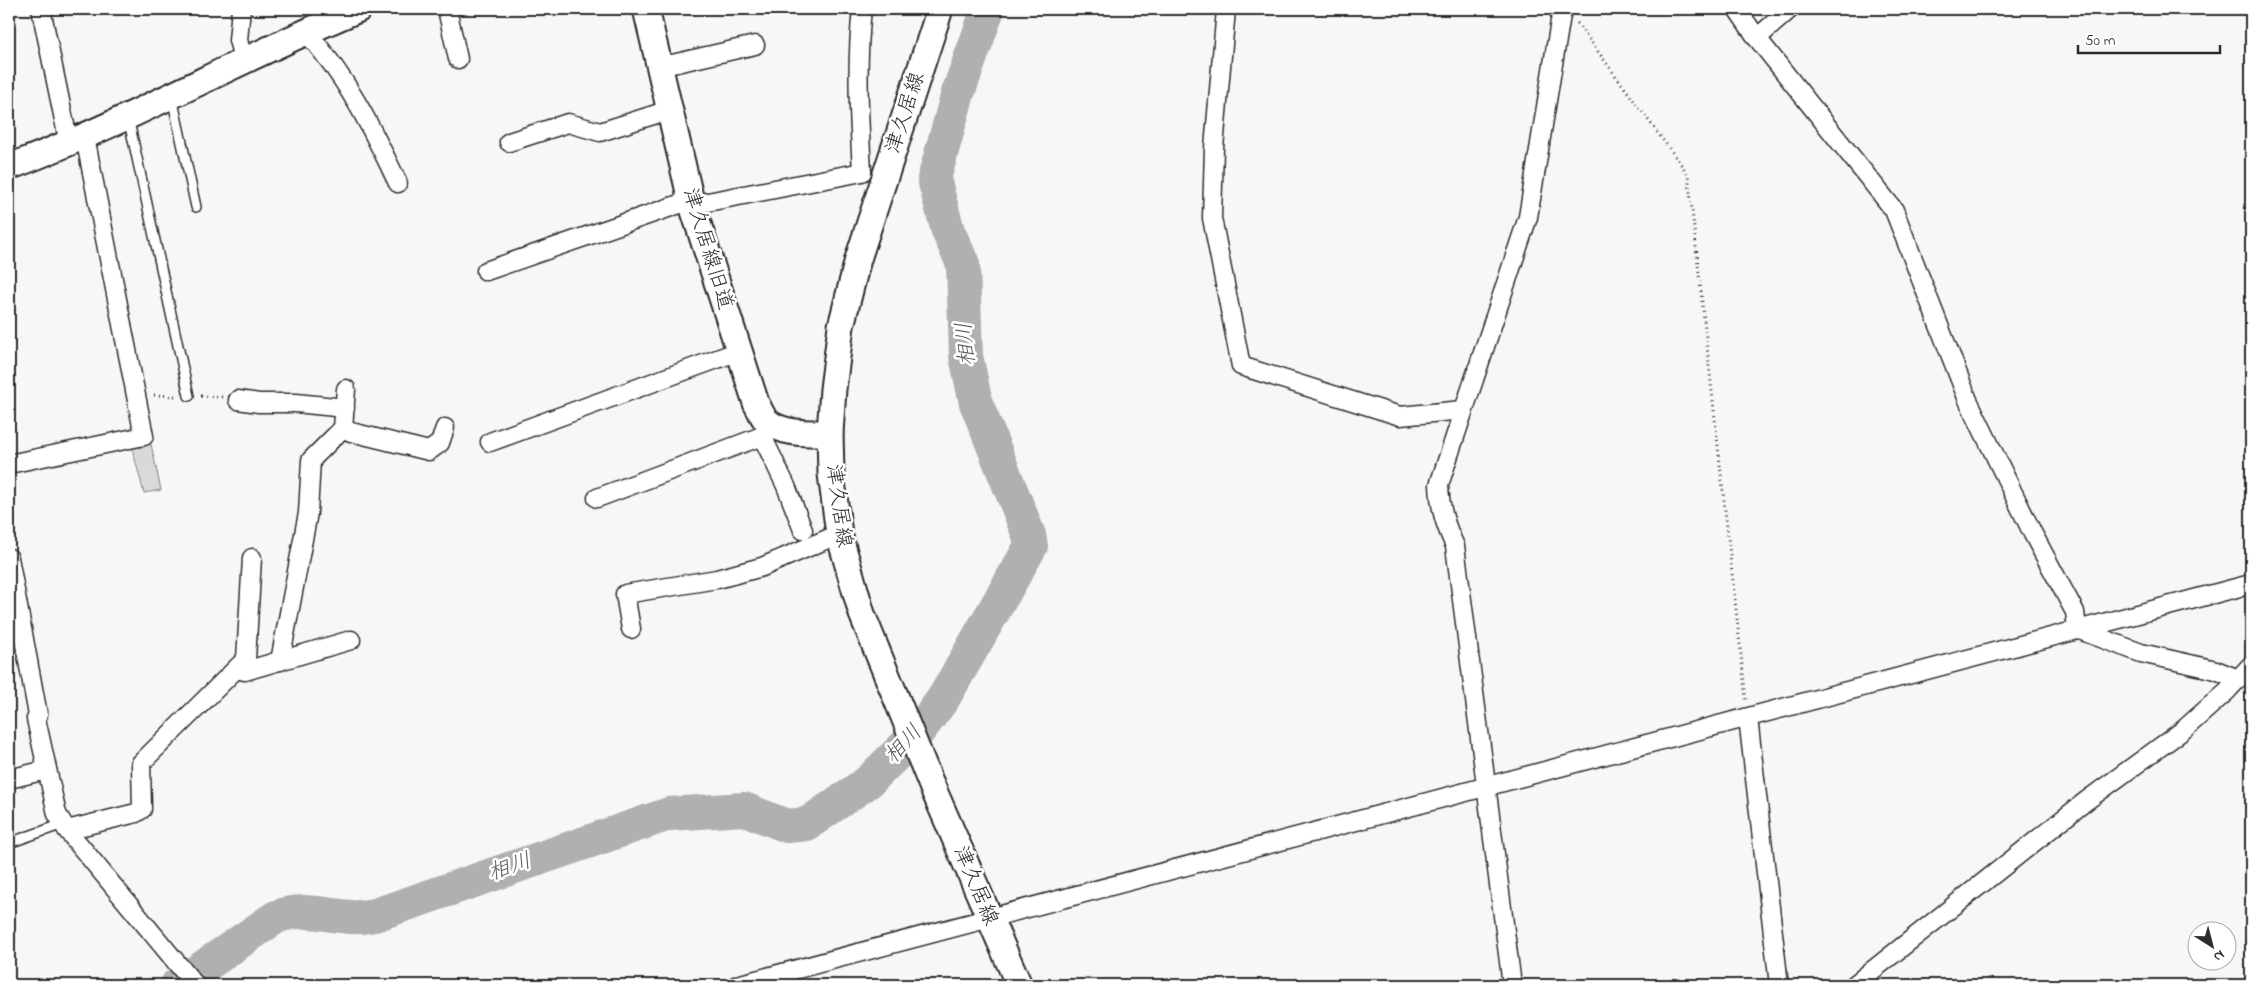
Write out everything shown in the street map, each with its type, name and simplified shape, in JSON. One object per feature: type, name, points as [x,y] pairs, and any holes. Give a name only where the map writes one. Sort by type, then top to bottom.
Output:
[{"type":"main road","points":[[9,167],[77,141],[306,31],[358,9]]},
{"type":"main road","name":"津久居線旧道","points":[[646,9],[692,202],[756,403],[769,431]]},
{"type":"main road","name":"津久居線","points":[[940,9],[873,176],[858,260],[841,326],[830,433],[831,474],[839,534],[862,614],[932,786],[988,917],[1020,985]]},
{"type":"main road","points":[[769,431],[803,434],[830,433]]},
{"type":"street","points":[[9,464],[144,436],[77,141],[41,9]]},
{"type":"street","points":[[241,9],[238,40],[244,62]]},
{"type":"street","points":[[447,9],[458,59]]},
{"type":"street","points":[[486,271],[692,202],[873,176],[858,110],[859,38],[862,9]]},
{"type":"street","points":[[1226,9],[1214,148],[1212,218],[1241,366],[1400,416],[1463,410]]},
{"type":"street","points":[[1737,9],[1757,38],[1894,210],[1968,400],[2032,534],[2075,612],[2077,629]]},
{"type":"street","points":[[1757,38],[1790,9]]},
{"type":"street","points":[[1512,985],[1455,546],[1445,525],[1440,503],[1439,485],[1528,217],[1568,13]]},
{"type":"street","points":[[306,31],[323,50],[366,118],[398,183]]},
{"type":"street","points":[[659,67],[755,45]]},
{"type":"street","points":[[509,142],[568,123],[600,132],[669,110]]},
{"type":"street","points":[[490,442],[739,351]]},
{"type":"street","points":[[280,661],[308,513],[311,460],[343,428],[346,388]]},
{"type":"street","points":[[238,400],[345,408]]},
{"type":"street","points":[[343,428],[429,452],[440,443],[445,428]]},
{"type":"street","points":[[598,498],[769,431],[786,486],[803,530]]},
{"type":"street","points":[[631,629],[625,594],[717,579],[762,567],[839,534]]},
{"type":"street","points":[[9,558],[46,770],[58,814],[65,827],[196,985]]},
{"type":"street","points":[[65,827],[136,813],[142,809],[141,763],[246,659],[251,608],[252,558]]},
{"type":"street","points":[[737,985],[1486,785],[1748,718],[2251,584]]},
{"type":"street","points":[[2077,629],[2140,653],[2216,670],[2246,672]]},
{"type":"street","points":[[236,668],[245,671],[351,640]]},
{"type":"street","points":[[1854,985],[2086,801],[2182,731],[2246,672]]},
{"type":"street","points":[[1748,718],[1779,985]]},
{"type":"street","points":[[9,779],[46,770]]},
{"type":"lane","points":[[171,96],[196,206]]},
{"type":"lane","points":[[128,117],[189,396]]},
{"type":"lane","points":[[9,843],[65,827]]},
{"type":"path","points":[[1568,13],[1688,174],[1748,718]]},
{"type":"shaded area","points":[[151,444],[161,490],[144,493],[132,448]]},
{"type":"waterway","name":"相川","points":[[177,985],[276,917],[295,912],[313,912],[354,917],[375,915],[669,814],[744,809],[787,826],[807,824],[868,782],[915,736],[943,699],[1031,546],[1029,535],[976,403],[966,356],[963,264],[948,231],[934,179],[958,93],[988,9]]}]
